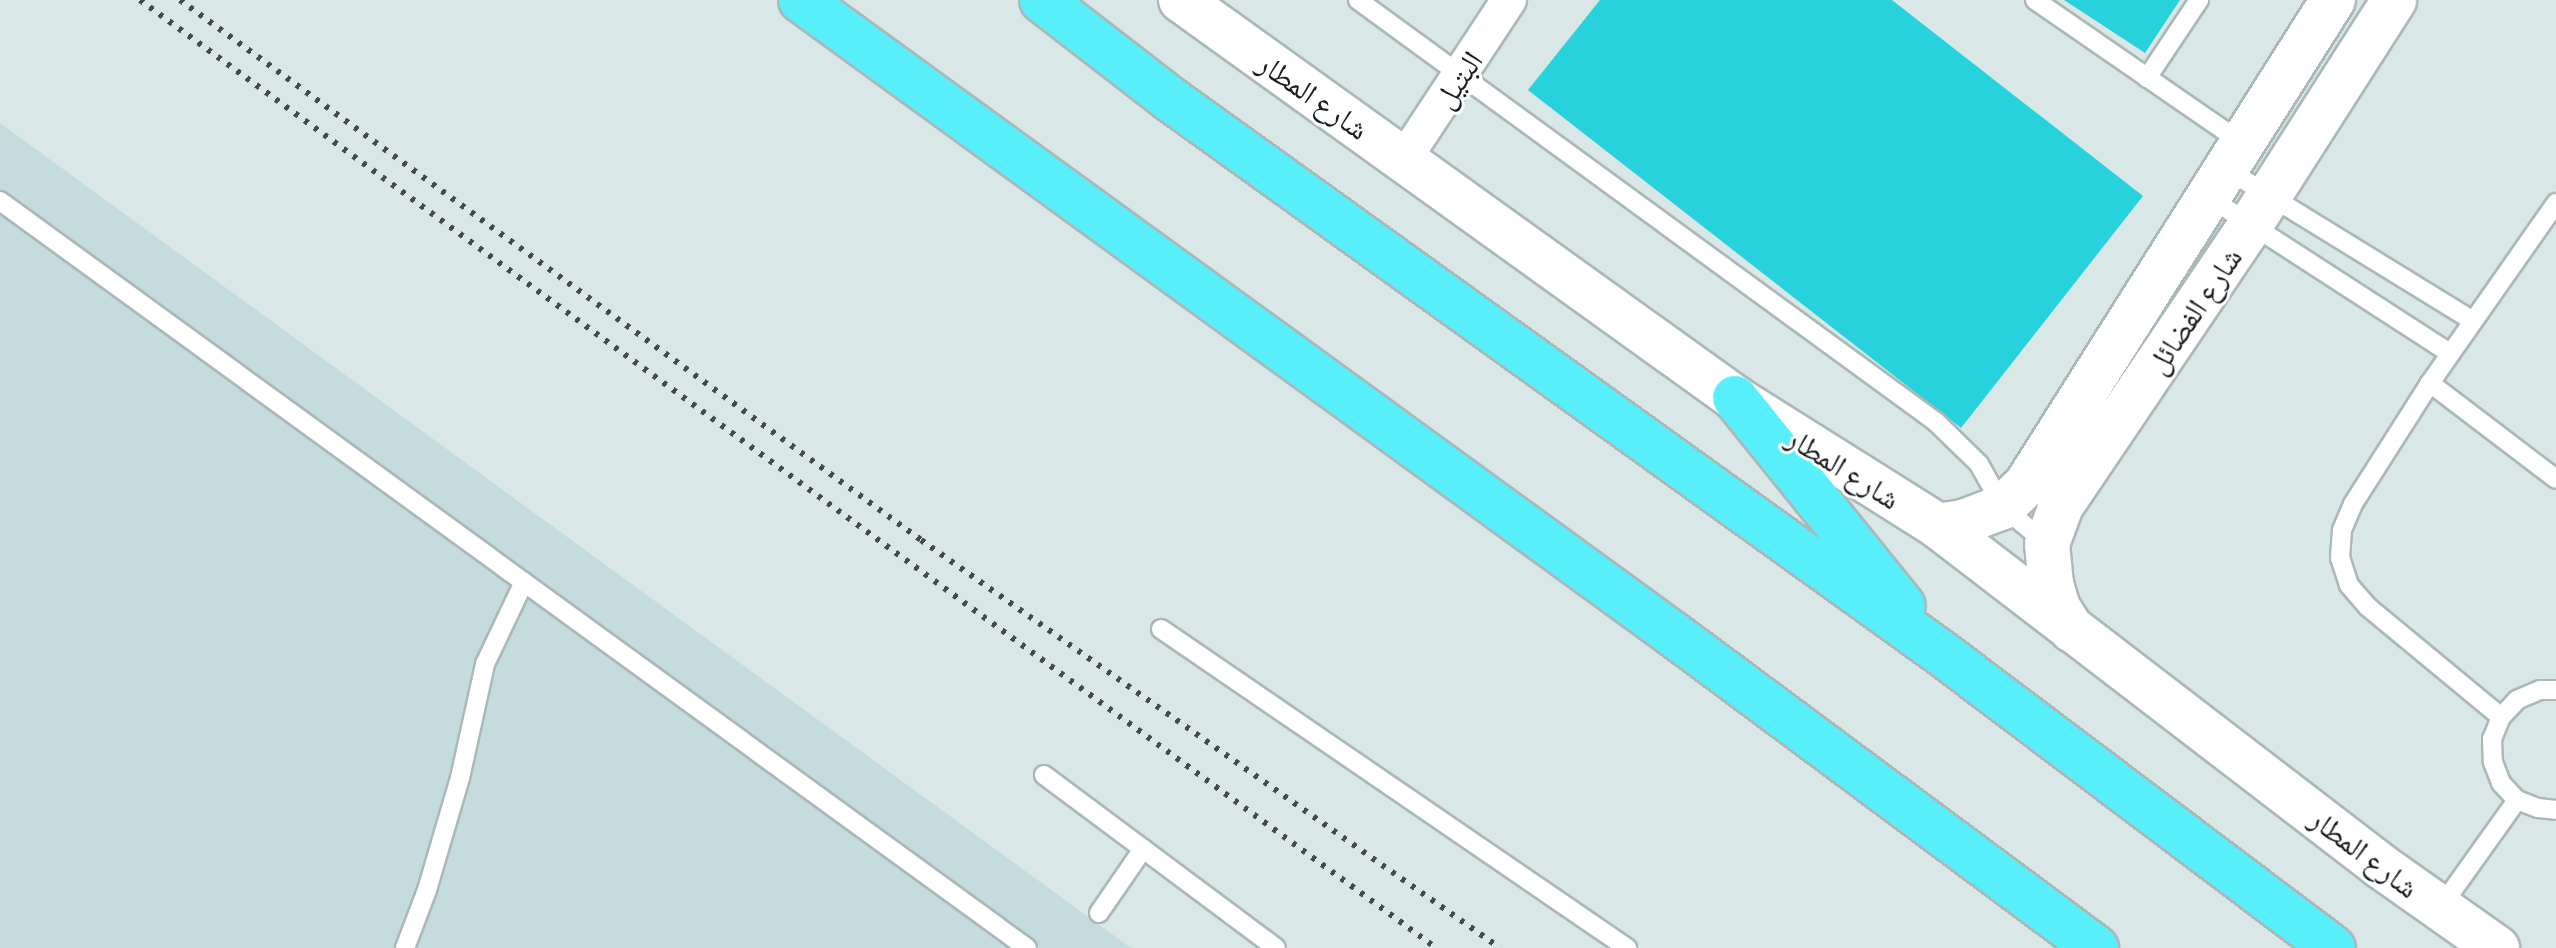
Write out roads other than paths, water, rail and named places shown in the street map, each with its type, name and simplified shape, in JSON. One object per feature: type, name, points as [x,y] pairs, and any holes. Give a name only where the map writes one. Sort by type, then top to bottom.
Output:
[{"type":"highway","points":[[801,0],[1673,634],[2096,948]]},
{"type":"highway","points":[[1042,0],[1170,99],[1940,652],[2333,948]]},
{"type":"highway","points":[[1735,398],[1940,652]]},
{"type":"street","name":"شارع المطار","points":[[1181,0],[1735,398],[1938,526],[2072,631],[2497,948]]},
{"type":"street","name":"البتيل","points":[[1404,159],[1509,0]]},
{"type":"street","name":"شارع الفضائل","points":[[1938,526],[1963,522],[2003,507],[2041,464],[2333,0]]},
{"type":"street","name":"شارع الفضائل","points":[[2072,631],[2058,608],[2051,584],[2047,544],[2061,506],[2260,210],[2394,0]]},
{"type":"lane","points":[[1358,0],[1936,422],[1979,464],[2003,507],[2047,544]]},
{"type":"lane","points":[[2035,0],[2147,78],[2260,210],[2450,353]]},
{"type":"lane","points":[[2147,78],[2199,0]]},
{"type":"lane","points":[[2226,170],[2260,210],[2356,245],[2473,321]]},
{"type":"lane","points":[[0,201],[1027,948]]},
{"type":"lane","points":[[2501,717],[2368,607],[2349,585],[2340,558],[2342,530],[2353,504],[2430,383],[2556,203]]},
{"type":"lane","points":[[2430,383],[2556,479]]},
{"type":"lane","points":[[405,948],[427,890],[460,778],[485,664],[524,582]]},
{"type":"lane","points":[[1161,629],[1627,948]]},
{"type":"lane","points":[[2556,690],[2540,690],[2517,700],[2501,717],[2492,739],[2493,762],[2501,783],[2517,800],[2538,808],[2556,810]]},
{"type":"lane","points":[[1044,775],[1276,948]]},
{"type":"lane","points":[[2440,908],[2517,800]]},
{"type":"lane","points":[[1099,913],[1143,849]]},
{"type":"railway","points":[[140,0],[1436,948]]},
{"type":"railway","points":[[180,0],[921,540],[1500,948]]}]
